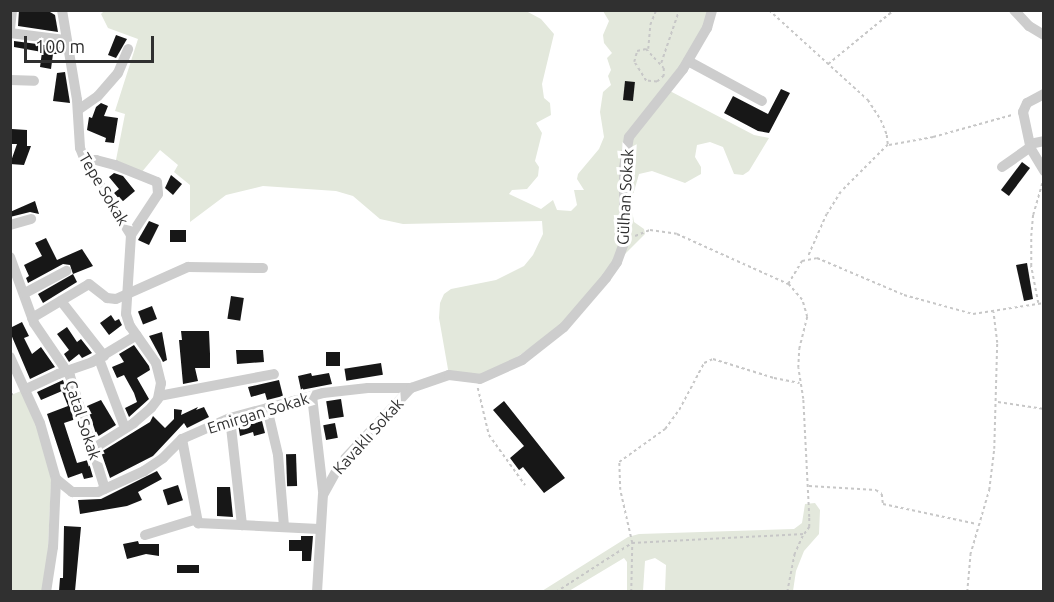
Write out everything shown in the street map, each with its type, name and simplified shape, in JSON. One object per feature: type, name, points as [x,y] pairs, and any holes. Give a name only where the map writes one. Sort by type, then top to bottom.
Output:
[{"type":"street","points":[[12,10],[10,31],[65,40]]},
{"type":"street","name":"Tepe Sokak","points":[[62,10],[78,110],[80,148],[84,161],[131,235],[127,318],[156,363],[161,383],[159,396]]},
{"type":"street","name":"Gülhan Sokak","points":[[411,388],[449,375],[476,379],[492,375],[522,360],[564,327],[606,278],[617,262],[624,243],[624,168],[629,137],[688,61],[707,28],[712,10]]},
{"type":"street","points":[[1014,10],[1029,26],[1044,35]]},
{"type":"street","points":[[78,110],[98,96],[118,74],[128,49]]},
{"type":"street","points":[[688,61],[762,101]]},
{"type":"street","points":[[10,80],[34,81]]},
{"type":"street","points":[[1044,94],[1027,103],[1023,112],[1030,145],[1044,171]]},
{"type":"street","points":[[1002,167],[1030,145],[1044,141]]},
{"type":"street","points":[[84,161],[96,160],[116,165],[154,178],[157,182],[158,194],[131,235]]},
{"type":"street","points":[[10,225],[31,219]]},
{"type":"street","name":"Çatal Sokak","points":[[10,257],[25,293],[32,318],[66,370],[94,448],[105,489]]},
{"type":"street","points":[[32,318],[89,284],[111,299],[127,296],[188,267],[263,268]]},
{"type":"street","points":[[25,293],[66,272]]},
{"type":"street","points":[[61,301],[102,357],[126,428]]},
{"type":"street","points":[[26,389],[66,370],[102,357],[137,335]]},
{"type":"street","points":[[10,357],[26,389],[47,444],[56,479],[52,547],[46,591]]},
{"type":"street","points":[[94,448],[126,428],[151,408],[159,396],[274,374]]},
{"type":"street","name":"Emirgan Sokak","points":[[56,479],[72,492],[90,493],[105,489],[151,466],[182,439],[230,418],[312,396],[368,388],[411,388]]},
{"type":"street","name":"Kavaklı Sokak","points":[[317,591],[319,529],[323,495],[341,463],[411,388]]},
{"type":"street","points":[[312,396],[323,495]]},
{"type":"street","points":[[267,408],[278,455],[284,527]]},
{"type":"street","points":[[230,418],[242,525]]},
{"type":"street","points":[[182,439],[198,523],[319,529]]},
{"type":"street","points":[[145,535],[197,519]]},
{"type":"path","points":[[648,50],[650,25],[656,10]]},
{"type":"path","points":[[661,63],[680,10]]},
{"type":"path","points":[[769,10],[868,100],[881,120],[888,145]]},
{"type":"path","points":[[828,64],[894,10]]},
{"type":"path","points":[[639,50],[648,50],[661,63],[665,70],[662,79],[654,83],[646,81],[634,58],[639,50]]},
{"type":"path","points":[[808,258],[827,214],[841,192],[888,145],[933,137],[1023,112]]},
{"type":"path","points":[[1039,304],[1031,266],[1031,236],[1036,197],[1044,178]]},
{"type":"path","points":[[624,243],[643,232],[666,231],[694,241],[788,284],[802,300],[807,317],[799,349],[800,383],[810,517],[809,527],[794,555],[787,591]]},
{"type":"path","points":[[788,284],[802,261],[817,258],[904,295],[944,308],[973,314],[1044,303]]},
{"type":"path","points":[[967,591],[970,555],[991,477],[997,401],[997,344],[993,312]]},
{"type":"path","points":[[631,591],[632,543],[622,502],[619,462],[665,429],[679,410],[704,363],[713,359],[774,378],[800,383]]},
{"type":"path","points":[[476,379],[489,435],[525,485]]},
{"type":"path","points":[[997,401],[1044,409]]},
{"type":"path","points":[[808,486],[876,490],[882,494],[883,504],[979,525]]},
{"type":"path","points":[[556,591],[632,543],[804,534]]},
{"type":"shaded area","points":[[105,10],[526,11],[541,19],[554,34],[542,84],[544,98],[550,103],[551,115],[536,123],[542,133],[535,161],[539,167],[538,176],[527,189],[512,190],[509,194],[541,209],[553,200],[557,210],[571,211],[577,205],[574,190],[584,190],[577,179],[578,174],[599,149],[604,137],[600,112],[603,92],[611,85],[608,76],[611,70],[607,58],[612,53],[604,43],[603,35],[609,21],[603,11],[712,11],[668,90],[754,135],[769,138],[749,171],[743,175],[734,174],[723,147],[710,142],[697,145],[695,157],[701,167],[701,174],[685,183],[652,171],[639,174],[633,195],[633,216],[634,222],[644,229],[645,234],[617,262],[579,313],[492,375],[449,375],[439,318],[440,303],[444,294],[451,289],[496,280],[524,266],[533,255],[543,234],[542,221],[403,224],[380,219],[353,196],[336,191],[263,186],[226,195],[190,222],[190,185],[174,172],[178,165],[160,150],[141,173],[115,165],[125,114],[115,111],[138,39],[108,28],[101,14]]},
{"type":"shaded area","points":[[26,389],[52,461],[46,591],[11,592],[11,395]]},
{"type":"shaded area","points":[[815,503],[820,510],[819,534],[804,551],[796,571],[793,591],[665,591],[666,565],[655,558],[645,561],[643,591],[627,591],[627,562],[624,558],[569,591],[542,591],[628,537],[639,534],[794,529],[802,523],[805,504]]},
{"type":"building","points":[[19,10],[50,12],[55,15],[58,32],[18,26]]},
{"type":"building","points":[[116,35],[127,39],[116,58],[108,55]]},
{"type":"building","points":[[14,41],[60,47],[59,54],[53,54],[51,69],[40,67],[42,52],[14,47]]},
{"type":"building","points":[[65,72],[70,103],[53,101],[57,73]]},
{"type":"building","points":[[625,81],[635,82],[633,101],[623,100]]},
{"type":"building","points":[[781,89],[790,93],[769,133],[758,131],[724,113],[733,96],[768,114]]},
{"type":"building","points":[[101,103],[108,106],[104,116],[118,118],[114,143],[105,142],[106,138],[87,130],[89,117],[92,118],[96,107]]},
{"type":"building","points":[[12,129],[27,130],[27,146],[31,146],[24,165],[10,164],[17,144],[12,144]]},
{"type":"building","points":[[1022,162],[1030,168],[1009,196],[1001,190]]},
{"type":"building","points":[[114,173],[123,176],[135,191],[122,202],[114,193],[119,189],[109,177]]},
{"type":"building","points":[[171,175],[182,184],[173,195],[165,188]]},
{"type":"building","points":[[35,201],[39,214],[30,212],[10,217],[10,212]]},
{"type":"building","points":[[149,221],[159,225],[149,245],[138,240]]},
{"type":"building","points":[[170,230],[186,230],[186,242],[170,242]]},
{"type":"building","points":[[46,238],[57,260],[82,249],[93,266],[73,274],[70,265],[63,264],[28,283],[26,278],[29,276],[24,265],[42,256],[35,243]]},
{"type":"building","points":[[1027,263],[1033,299],[1024,301],[1016,265]]},
{"type":"building","points":[[73,274],[77,282],[43,303],[38,294]]},
{"type":"building","points":[[231,296],[244,298],[240,321],[227,319]]},
{"type":"building","points":[[152,306],[157,319],[143,324],[138,311]]},
{"type":"building","points":[[111,315],[115,321],[119,319],[122,325],[109,335],[100,323]]},
{"type":"building","points":[[22,322],[29,336],[24,338],[32,354],[41,347],[55,367],[30,379],[10,332],[10,328]]},
{"type":"building","points":[[67,327],[77,342],[81,339],[92,353],[82,358],[79,354],[69,362],[64,354],[69,350],[57,334]]},
{"type":"building","points":[[181,331],[209,331],[210,354],[210,368],[195,368],[198,381],[183,384],[179,340],[182,340]]},
{"type":"building","points":[[162,332],[167,360],[163,362],[149,336]]},
{"type":"building","points":[[134,345],[149,366],[150,370],[137,378],[149,399],[129,417],[125,408],[137,402],[134,393],[124,375],[117,378],[112,367],[124,362],[119,354]]},
{"type":"building","points":[[236,350],[263,350],[264,362],[237,364]]},
{"type":"building","points":[[326,352],[340,352],[340,366],[326,366]]},
{"type":"building","points":[[381,363],[383,375],[346,381],[344,369]]},
{"type":"building","points":[[311,373],[312,376],[329,373],[332,384],[301,390],[298,376]]},
{"type":"building","points":[[63,380],[76,419],[64,423],[77,463],[88,460],[93,477],[84,479],[82,473],[68,478],[47,414],[68,406],[62,391],[41,400],[37,392]]},
{"type":"building","points":[[279,380],[283,396],[267,400],[265,393],[251,397],[248,387]]},
{"type":"building","points":[[341,399],[344,417],[329,419],[326,401]]},
{"type":"building","points":[[101,400],[116,425],[97,437],[87,406]]},
{"type":"building","points":[[504,401],[565,478],[544,493],[523,467],[519,470],[510,458],[524,446],[493,410]]},
{"type":"building","points":[[198,407],[196,410],[204,407],[209,417],[187,428],[184,423],[153,456],[110,478],[101,452],[150,422],[153,416],[165,428],[174,419],[174,409],[182,410],[181,415]]},
{"type":"building","points":[[261,417],[265,433],[254,436],[253,432],[240,436],[238,424]]},
{"type":"building","points":[[335,423],[338,438],[326,440],[323,425]]},
{"type":"building","points":[[286,454],[296,454],[297,486],[287,486]]},
{"type":"building","points":[[157,471],[162,479],[138,492],[142,500],[127,506],[80,514],[78,500],[101,499]]},
{"type":"building","points":[[178,485],[183,500],[168,505],[163,490]]},
{"type":"building","points":[[217,487],[230,487],[233,517],[217,516]]},
{"type":"building","points":[[64,526],[81,527],[75,591],[59,591],[60,578],[63,578]]},
{"type":"building","points":[[301,536],[313,536],[311,561],[302,561],[302,551],[289,551],[289,540],[301,540]]},
{"type":"building","points":[[138,541],[139,544],[159,544],[159,556],[146,554],[127,559],[123,544]]},
{"type":"building","points":[[177,565],[199,565],[199,573],[177,573]]}]
